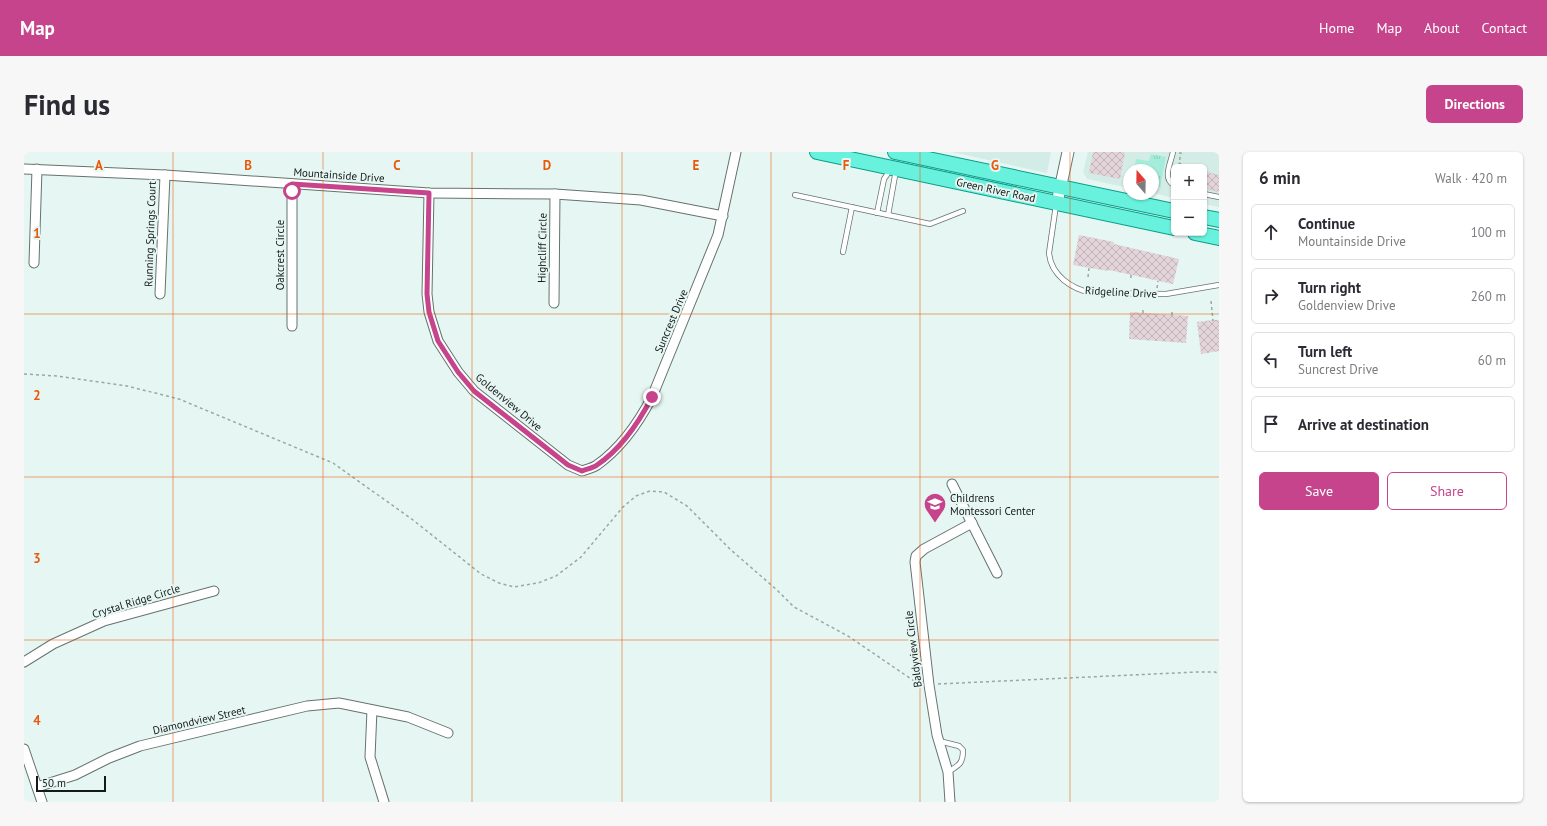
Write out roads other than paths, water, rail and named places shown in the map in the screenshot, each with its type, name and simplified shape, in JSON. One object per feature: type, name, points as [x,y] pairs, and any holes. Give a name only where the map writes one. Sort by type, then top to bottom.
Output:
[{"type":"main road","name":"Green River Road","points":[[818,152],[1171,227]]},
{"type":"main road","name":"Green River Road","points":[[901,153],[1171,210]]},
{"type":"main road","points":[[894,169],[901,153]]},
{"type":"main road","points":[[1207,218],[1219,220]]},
{"type":"main road","points":[[1207,236],[1219,238]]},
{"type":"street","name":"Suncrest Drive","points":[[582,471],[596,465],[624,441],[642,416],[652,397],[709,261],[723,216],[736,152]]},
{"type":"street","name":"Ridgeline Drive","points":[[1057,203],[1068,152]]},
{"type":"street","name":"Mountainside Drive","points":[[24,169],[165,175],[429,193],[555,194],[641,200],[723,216]]},
{"type":"street","points":[[34,264],[37,169]]},
{"type":"street","name":"Running Springs Court","points":[[160,294],[165,175]]},
{"type":"street","name":"Oakcrest Circle","points":[[292,184],[292,326]]},
{"type":"street","name":"Goldenview Drive","points":[[429,193],[427,294],[434,330],[444,351],[458,372],[474,391],[568,465],[582,471]]},
{"type":"street","name":"Highcliff Circle","points":[[554,303],[555,194]]},
{"type":"street","points":[[952,484],[998,573]]},
{"type":"street","name":"Baldyview Circle","points":[[950,802],[948,772],[938,740],[929,685],[914,562],[916,556],[924,549],[972,523]]},
{"type":"street","name":"Crystal Ridge Circle","points":[[24,662],[53,644],[104,621],[214,591]]},
{"type":"street","name":"Diamondview Street","points":[[37,787],[75,775],[109,758],[140,746],[307,706],[339,703],[408,717],[448,733]]},
{"type":"street","points":[[372,710],[370,757],[384,802]]},
{"type":"street","points":[[24,749],[42,802]]},
{"type":"lane","points":[[1171,184],[1167,178],[1173,152]]},
{"type":"lane","points":[[877,213],[884,179],[894,169]]},
{"type":"lane","points":[[888,215],[894,169]]},
{"type":"lane","points":[[795,195],[930,224],[964,210]]},
{"type":"lane","points":[[1207,195],[1219,197]]},
{"type":"lane","name":"Ridgeline Drive","points":[[1057,203],[1049,247],[1049,259],[1053,268],[1060,276],[1067,283],[1081,291],[1092,293],[1166,294],[1219,285]]},
{"type":"lane","points":[[843,252],[852,208]]},
{"type":"lane","points":[[938,740],[959,746],[964,750],[963,760],[959,765],[948,772]]},
{"type":"place","name":"Childrens Montessori Center","points":[[935,524]]}]
